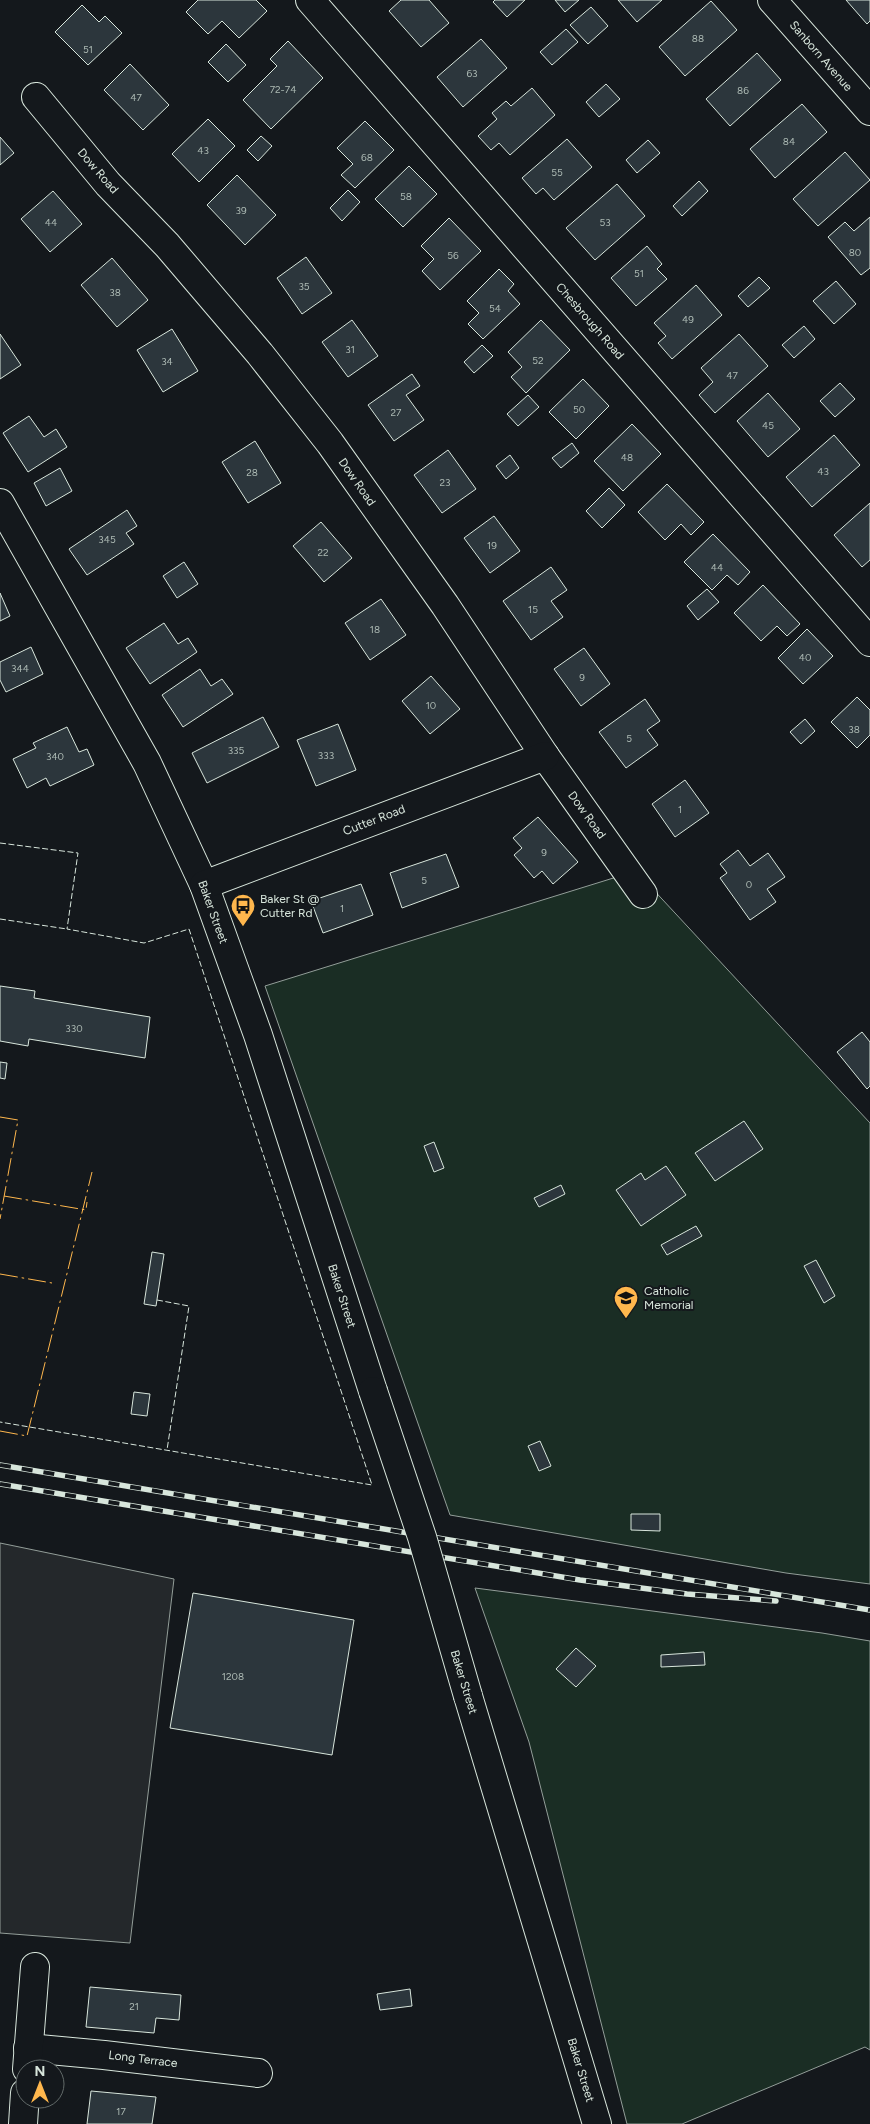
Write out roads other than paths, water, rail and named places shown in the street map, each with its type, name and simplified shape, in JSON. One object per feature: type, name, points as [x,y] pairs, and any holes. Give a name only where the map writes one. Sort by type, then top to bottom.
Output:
[{"type":"street","name":"Chesbrough Road","points":[[310,0],[870,642]]},
{"type":"street","name":"Sanborn Avenue","points":[[772,0],[870,111]]},
{"type":"street","name":"Dow Road","points":[[36,97],[108,184],[167,245],[254,347],[330,443],[445,605],[545,756],[643,894]]},
{"type":"street","name":"Baker Street","points":[[4,518],[147,763],[204,885],[258,1035],[422,1537],[597,2124]]},
{"type":"street","name":"Cutter Road","points":[[204,885],[545,756]]},
{"type":"street","points":[[28,2059],[35,1967]]},
{"type":"street","name":"Long Terrace","points":[[28,2059],[104,2055],[258,2073]]},
{"type":"street","points":[[23,2124],[24,2109]]},
{"type":"railway","points":[[0,1465],[870,1610]]},
{"type":"railway","points":[[0,1484],[580,1580],[687,1594],[776,1601]]},
{"type":"place","name":"Baker St @ Cutter Rd","points":[[243,927]]},
{"type":"place","name":"Catholic Memorial","points":[[626,1319]]}]
